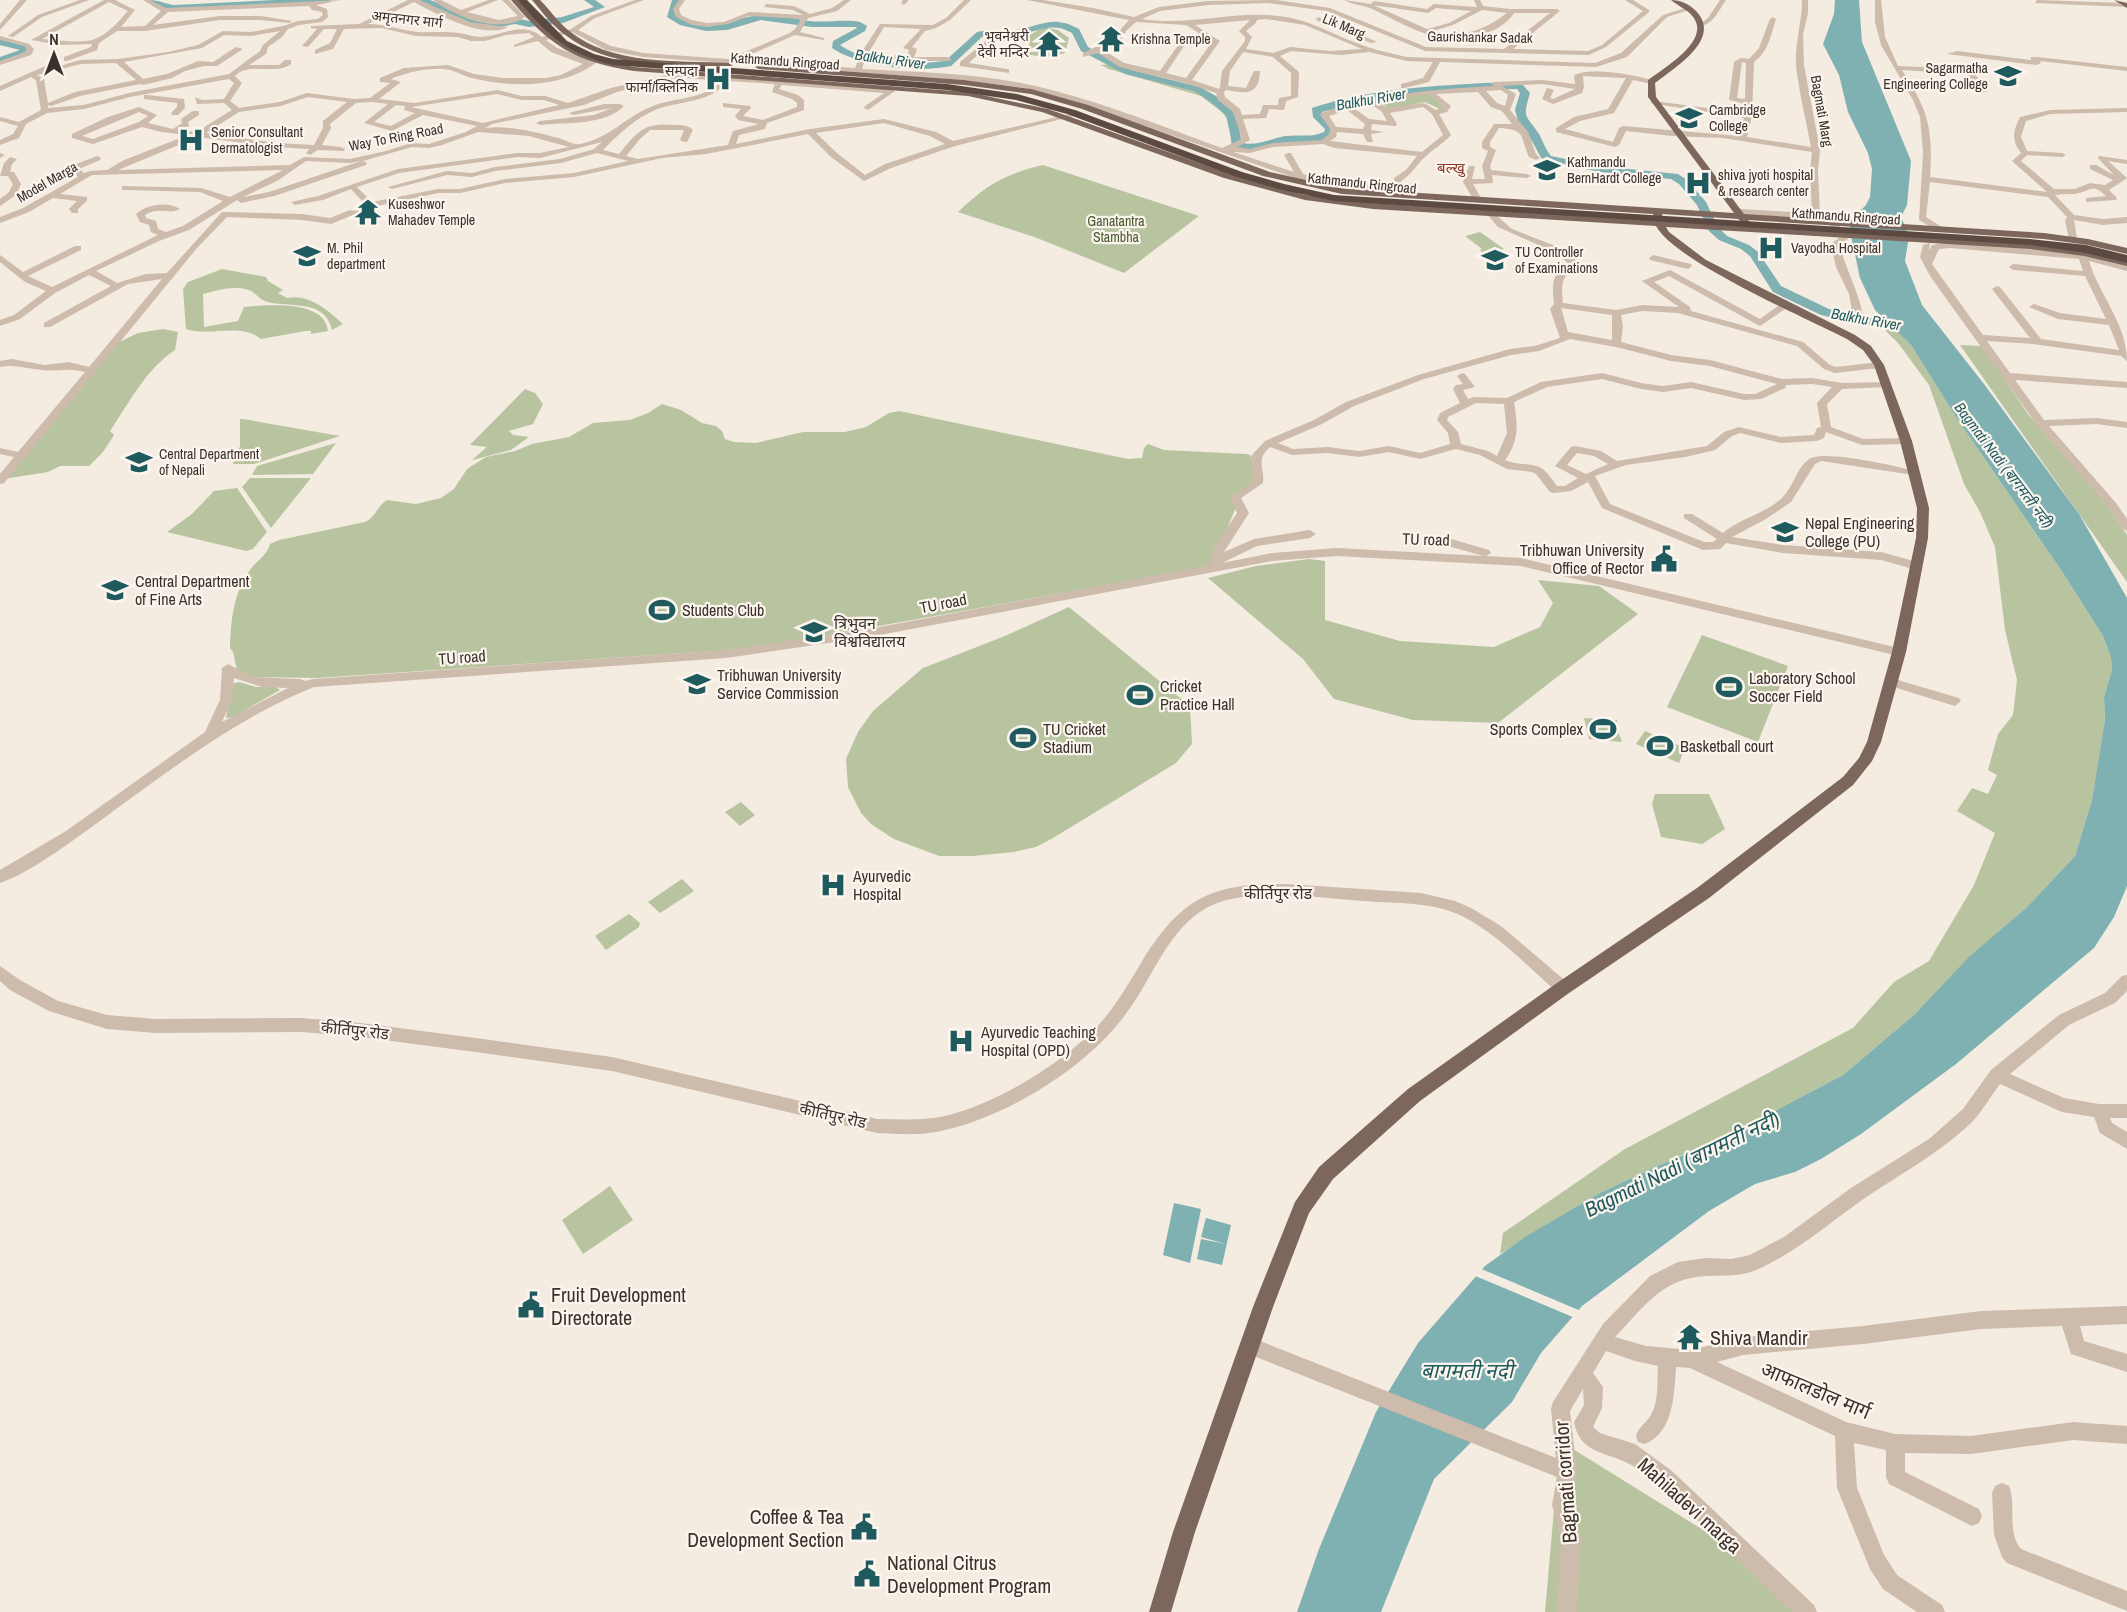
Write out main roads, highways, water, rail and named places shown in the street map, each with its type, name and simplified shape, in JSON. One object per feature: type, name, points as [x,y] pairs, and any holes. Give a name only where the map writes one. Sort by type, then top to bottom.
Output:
[{"type":"highway","name":"Kathmandu Ringroad","points":[[522,0],[536,8]]},
{"type":"highway","name":"Kathmandu Ringroad","points":[[529,0],[564,43],[591,56],[622,63],[940,84],[1017,94],[1084,113],[1271,181],[1330,194],[1399,197],[1658,218],[1931,233],[2055,244],[2127,257]]},
{"type":"highway","name":"Kathmandu Ringroad","points":[[674,65],[751,77],[954,88],[1017,97],[1071,112],[1260,181],[1334,198],[1399,197]]},
{"type":"main road","points":[[515,0],[536,8]]},
{"type":"main road","points":[[1675,0],[1689,9],[1702,24],[1701,34],[1683,58],[1652,82],[1654,103],[1744,223]]},
{"type":"main road","points":[[554,33],[562,47],[592,63],[634,69],[751,77]]},
{"type":"main road","points":[[674,65],[705,62],[943,78],[1011,88],[1057,99],[1256,172],[1292,182],[1342,191],[1399,197],[1478,200],[1658,218]]},
{"type":"main road","points":[[781,79],[968,94],[1022,102],[1070,116],[1244,181],[1291,194],[1355,205],[1490,213],[1658,218]]},
{"type":"main road","points":[[1160,1612],[1184,1532],[1302,1208],[1326,1173],[1414,1095],[1563,988],[1703,893],[1848,781],[1865,761],[1874,742],[1899,652],[1922,538],[1923,508],[1916,474],[1887,384],[1874,354],[1861,343],[1703,262],[1665,234],[1658,218]]},
{"type":"main road","points":[[1931,233],[2073,239],[2127,257]]},
{"type":"water","name":"बागमती नदी","points":[[1835,0],[1859,0],[1862,42],[1911,161],[1907,205],[1901,217],[1909,236],[1905,261],[1922,305],[1984,384],[2079,514],[2127,598],[2127,886],[2114,917],[2094,948],[1956,1064],[1861,1134],[1821,1159],[1795,1172],[1755,1184],[1709,1211],[1582,1306],[1541,1353],[1512,1402],[1434,1479],[1381,1612],[1297,1612],[1319,1549],[1376,1412],[1418,1343],[1485,1266],[1525,1237],[1602,1192],[1716,1142],[1843,1075],[1915,1014],[1969,957],[2026,908],[2075,856],[2092,800],[2105,719],[2104,697],[2112,670],[2111,657],[2103,636],[2061,570],[1956,417],[1911,345],[1875,310],[1860,278],[1850,231],[1851,220],[1866,205],[1870,197],[1872,169],[1868,153],[1848,112],[1839,75],[1823,44],[1834,14]]},
{"type":"water","points":[[1174,1203],[1201,1209],[1190,1263],[1163,1255]]},
{"type":"water","points":[[1206,1218],[1231,1225],[1222,1265],[1197,1259],[1201,1239],[1226,1244],[1201,1237]]},
{"type":"waterway","name":"Balkhu River","points":[[154,0],[164,7],[174,8],[327,0]]},
{"type":"waterway","name":"Balkhu River","points":[[423,0],[475,23],[488,26],[515,21],[529,24],[563,20],[601,7],[588,0]]},
{"type":"waterway","name":"Balkhu River","points":[[676,0],[670,15],[683,23],[706,28],[727,27],[761,17],[812,24],[857,24],[862,26],[862,29],[836,43],[835,46],[856,57],[906,65],[948,64],[980,34],[1022,32],[1044,24],[1059,23],[1076,31],[1084,49],[1128,72],[1197,89],[1212,98],[1231,114],[1237,145],[1252,148],[1287,139],[1318,139],[1329,134],[1330,128],[1318,117],[1316,110],[1362,97],[1436,89],[1509,85],[1520,87],[1525,93],[1520,110],[1524,125],[1533,133],[1547,159],[1600,169],[1674,176],[1683,182],[1702,204],[1713,229],[1723,238],[1745,247],[1754,254],[1777,289],[1825,312],[1854,319],[1913,327]]},
{"type":"waterway","name":"Balkhu River","points":[[0,42],[26,49],[24,52],[0,60]]},
{"type":"place","name":"Krishna Temple","points":[[1111,39]]},
{"type":"place","name":"भुवनेश्वरी देवी मन्दिर","points":[[1049,44]]},
{"type":"place","name":"Sagarmatha Engineering College","points":[[2008,76]]},
{"type":"place","name":"सम्पदा फार्मा/क्लिनिक","points":[[718,79]]},
{"type":"place","name":"Cambridge College","points":[[1689,118]]},
{"type":"place","name":"Senior Consultant Dermatologist","points":[[191,140]]},
{"type":"place","name":"Kathmandu BernHardt College","points":[[1547,170]]},
{"type":"place","name":"shiva jyoti hospital & research center","points":[[1698,183]]},
{"type":"place","name":"Kuseshwor Mahadev Temple","points":[[368,212]]},
{"type":"place","name":"Vayodha Hospital","points":[[1771,248]]},
{"type":"place","name":"M. Phil department","points":[[307,256]]},
{"type":"place","name":"TU Controller of Examinations","points":[[1495,260]]},
{"type":"place","name":"Central Department of Nepali","points":[[139,462]]},
{"type":"place","name":"Nepal Engineering College (PU)","points":[[1785,532]]},
{"type":"place","name":"Tribhuwan University Office of Rector","points":[[1664,559]]},
{"type":"place","name":"Central Department of Fine Arts","points":[[115,590]]},
{"type":"place","name":"Students Club","points":[[662,610]]},
{"type":"place","name":"त्रिभुवन विश्वविद्यालय","points":[[814,632]]},
{"type":"place","name":"Tribhuwan University Service Commission","points":[[697,684]]},
{"type":"place","name":"Laboratory School Soccer Field","points":[[1729,687]]},
{"type":"place","name":"Cricket Practice Hall","points":[[1140,695]]},
{"type":"place","name":"Sports Complex","points":[[1603,729]]},
{"type":"place","name":"TU Cricket Stadium","points":[[1023,738]]},
{"type":"place","name":"Basketball court","points":[[1660,746]]},
{"type":"place","name":"Ayurvedic Hospital","points":[[833,885]]},
{"type":"place","name":"Ayurvedic Teaching Hospital (OPD)","points":[[961,1041]]},
{"type":"place","name":"Fruit Development Directorate","points":[[531,1305]]},
{"type":"place","name":"Shiva Mandir","points":[[1690,1337]]},
{"type":"place","name":"Coffee & Tea Development Section","points":[[864,1527]]},
{"type":"place","name":"National Citrus Development Program","points":[[867,1574]]},
{"type":"district","name":"बल्खु","points":[[1451,167]]},
{"type":"park label","name":"Ganatantra Stambha","points":[[1116,230]]},
{"type":"water label","name":"Bagmati Nadi (बागमती नदी)","points":[[2004,465]]},
{"type":"water label","name":"Bagmati Nadi (बागमती नदी)","points":[[1682,1164]]}]
